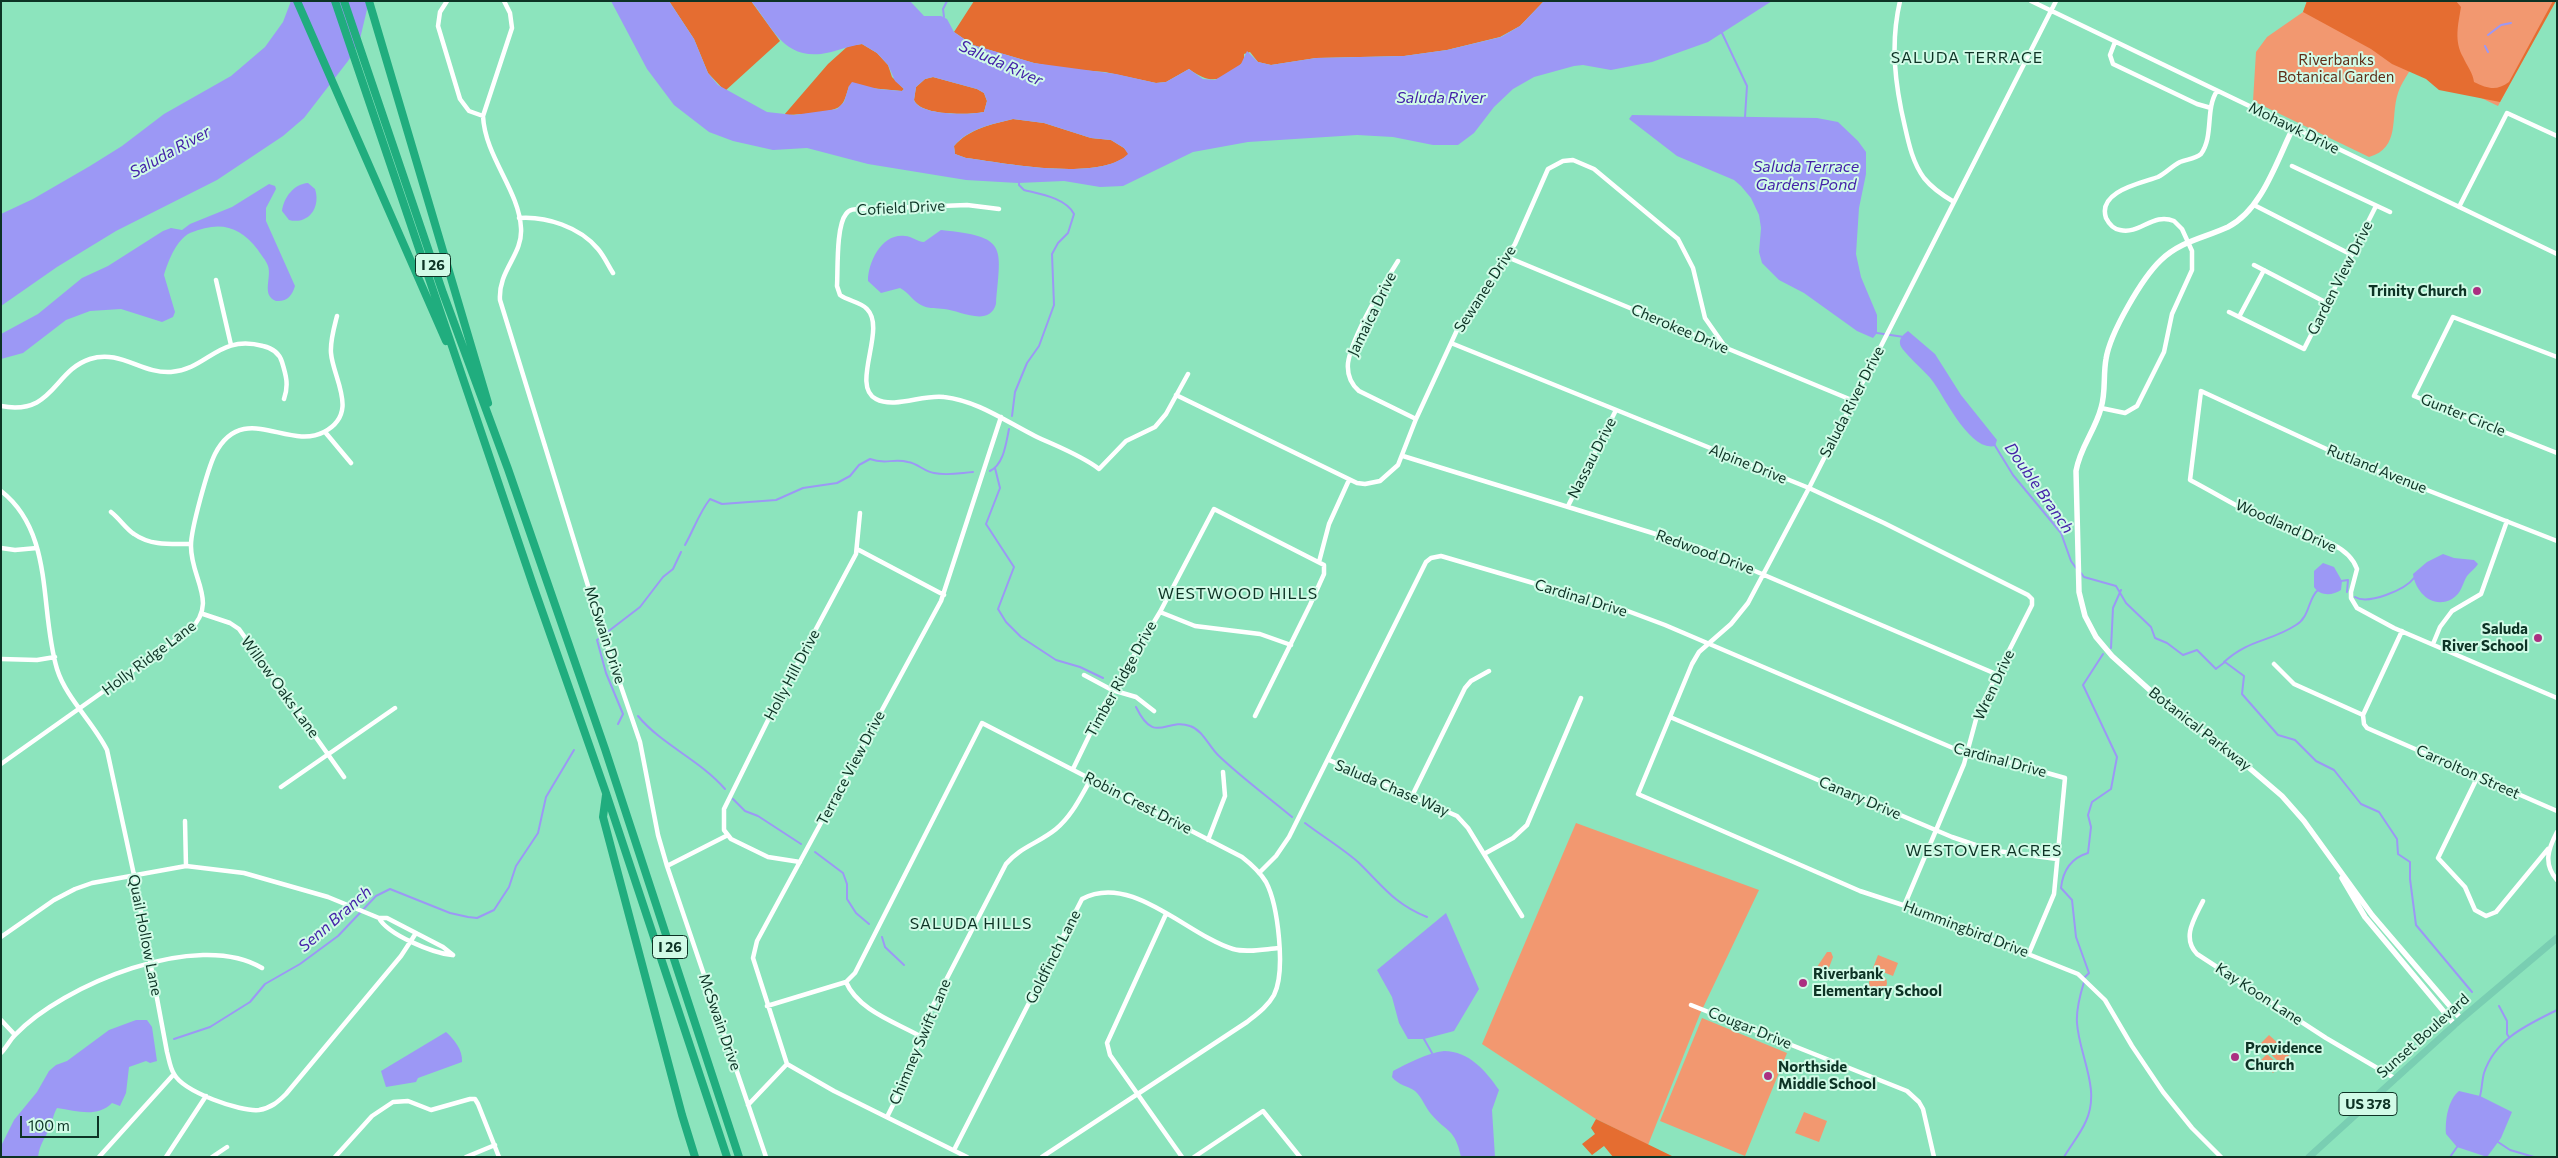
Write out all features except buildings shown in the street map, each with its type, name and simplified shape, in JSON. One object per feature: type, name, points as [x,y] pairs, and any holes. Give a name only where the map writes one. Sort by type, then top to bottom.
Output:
[{"type":"highway","points":[[297,1],[403,240],[478,422]]},
{"type":"highway","name":"I 26","points":[[335,1],[606,793],[727,1157]]},
{"type":"highway","name":"I 26","points":[[344,1],[443,293],[508,469],[606,749],[739,1157]]},
{"type":"highway","points":[[369,1],[387,70],[508,469]]},
{"type":"highway","points":[[606,793],[603,817],[682,1115],[695,1157]]},
{"type":"main road","name":"Sunset Boulevard","points":[[2309,1157],[2461,1019],[2557,938]]},
{"type":"street","points":[[447,1],[440,12],[439,32],[460,99],[469,111],[483,116]]},
{"type":"street","name":"McSwain Drive","points":[[504,1],[510,13],[512,28],[483,116],[486,141],[519,218],[521,238],[502,278],[500,300],[601,628],[640,742],[658,835],[667,866],[766,1157]]},
{"type":"street","points":[[1900,1],[1894,38],[1894,67],[1899,104],[1911,152],[1925,179],[1943,196],[1954,202]]},
{"type":"street","name":"Mohawk Drive","points":[[2031,1],[2557,254]]},
{"type":"street","name":"Saluda River Drive","points":[[1638,794],[1692,664],[1708,643],[1740,614],[1762,574],[1809,488],[2056,1]]},
{"type":"street","points":[[2115,42],[2110,55],[2115,65],[2197,104],[2211,108]]},
{"type":"street","points":[[2102,408],[2125,413],[2133,410],[2138,404],[2164,352],[2172,314],[2192,270],[2193,254],[2180,226],[2166,218],[2153,219],[2133,230],[2116,229],[2107,219],[2106,207],[2113,196],[2130,186],[2159,176],[2182,162],[2201,154],[2206,144],[2211,108],[2217,91]]},
{"type":"street","points":[[2459,207],[2507,113],[2557,136]]},
{"type":"street","name":"Botanical Parkway","points":[[2293,128],[2254,205],[2241,218],[2228,226],[2188,241],[2171,251],[2152,270],[2128,309],[2106,357],[2102,408],[2083,445],[2077,464],[2080,597],[2088,624],[2105,649],[2174,711],[2233,754],[2282,796],[2304,821],[2372,915],[2461,1019]]},
{"type":"street","name":"Sewanee Drive","points":[[1176,395],[1349,480],[1365,484],[1380,481],[1394,471],[1403,456],[1416,419],[1451,343],[1467,313],[1506,257],[1523,228],[1548,169],[1563,161],[1584,163],[1678,239],[1693,268],[1705,318],[1726,348]]},
{"type":"street","points":[[2292,166],[2390,212]]},
{"type":"street","name":"Cofield Drive","points":[[999,209],[967,205],[849,211],[844,215],[841,229],[837,286],[840,295],[867,308],[871,316],[873,330],[866,383],[869,394],[877,400],[894,401],[943,396],[976,405],[1099,469],[1126,441],[1155,427],[1166,414],[1176,395]]},
{"type":"street","points":[[2254,205],[2352,255]]},
{"type":"street","name":"Garden View Drive","points":[[2239,317],[2304,349],[2376,206]]},
{"type":"street","points":[[519,218],[538,217],[553,221],[586,237],[598,249],[613,273]]},
{"type":"street","name":"Cherokee Drive","points":[[1506,257],[1854,400]]},
{"type":"street","name":"Jamaica Drive","points":[[1398,261],[1369,312],[1350,355],[1348,370],[1352,383],[1359,391],[1416,419]]},
{"type":"street","points":[[2254,265],[2327,303]]},
{"type":"street","points":[[2229,312],[2239,317],[2264,270]]},
{"type":"street","points":[[216,280],[231,345]]},
{"type":"street","points":[[337,316],[331,342],[331,354],[343,400],[338,418],[325,432],[351,462]]},
{"type":"street","name":"Gunter Circle","points":[[2557,357],[2453,317],[2414,396],[2557,453]]},
{"type":"street","name":"Alpine Drive","points":[[1451,343],[1809,488],[2028,595],[2032,600],[2032,605]]},
{"type":"street","points":[[1,406],[18,408],[39,402],[52,392],[72,369],[91,358],[115,356],[150,370],[171,372],[190,367],[216,350],[231,345],[255,344],[275,351],[280,357],[288,382],[284,399]]},
{"type":"street","points":[[1176,395],[1188,374]]},
{"type":"street","name":"Woodland Drive","points":[[2201,391],[2190,480],[2280,526],[2324,541],[2347,554],[2357,568],[2351,592],[2353,604],[2402,631],[2557,698]]},
{"type":"street","name":"Rutland Avenue","points":[[2201,391],[2348,459],[2557,542]]},
{"type":"street","name":"Nassau Drive","points":[[1568,506],[1616,410]]},
{"type":"street","name":"Terrace View Drive","points":[[787,1064],[754,966],[754,950],[944,595],[983,468],[1001,417]]},
{"type":"street","name":"Holly Ridge Lane","points":[[1,764],[190,630],[203,614],[203,605],[190,544],[215,455],[228,438],[237,432],[253,427],[262,427],[306,437],[325,432]]},
{"type":"street","name":"Redwood Drive","points":[[1403,456],[1701,548],[1996,674]]},
{"type":"street","points":[[1255,716],[1324,574],[1324,565],[1319,562],[1328,524],[1349,480]]},
{"type":"street","name":"Quail Hollow Lane","points":[[1,491],[21,511],[28,523],[37,548],[55,657],[62,682],[107,750],[134,875],[167,1052],[174,1074]]},
{"type":"street","name":"Timber Ridge Drive","points":[[1073,769],[1112,690],[1160,612],[1214,509],[1319,562]]},
{"type":"street","points":[[111,512],[123,521],[132,533],[142,538],[156,543],[190,544]]},
{"type":"street","name":"Holly Hill Drive","points":[[726,836],[723,819],[727,800],[858,549],[860,514]]},
{"type":"street","points":[[2433,644],[2440,627],[2452,611],[2481,594],[2507,521]]},
{"type":"street","points":[[1,548],[15,550],[37,548]]},
{"type":"street","points":[[858,549],[944,595]]},
{"type":"street","name":"Cardinal Drive","points":[[1259,873],[1284,846],[1329,760],[1426,562],[1436,556],[1625,610],[1708,643],[1967,754],[2008,762],[2065,778],[2057,859]]},
{"type":"street","name":"Wren Drive","points":[[1904,906],[1937,831],[1967,754],[1978,712],[2032,605]]},
{"type":"street","points":[[1160,612],[1195,626],[1255,633],[1291,645]]},
{"type":"street","name":"Willow Oaks Lane","points":[[203,614],[230,623],[239,629],[344,776]]},
{"type":"street","points":[[2274,664],[2294,684],[2363,715],[2402,631]]},
{"type":"street","points":[[1,659],[18,661],[55,657]]},
{"type":"street","points":[[1412,796],[1465,688],[1471,681],[1489,671]]},
{"type":"street","points":[[1084,675],[1112,690],[1136,697],[1154,711]]},
{"type":"street","points":[[1484,854],[1513,838],[1527,825],[1582,698]]},
{"type":"street","points":[[281,787],[394,708]]},
{"type":"street","name":"Carrolton Street","points":[[2363,715],[2364,724],[2367,728],[2557,811]]},
{"type":"street","name":"Canary Drive","points":[[1670,717],[1937,831],[1990,850],[2057,859]]},
{"type":"street","name":"Robin Crest Drive","points":[[846,982],[855,973],[982,723],[1242,857],[1259,873],[1273,899],[1278,917],[1277,988],[1264,1008],[1042,1157]]},
{"type":"street","name":"Saluda Chase Way","points":[[1329,760],[1457,816],[1468,828],[1522,916]]},
{"type":"street","points":[[1208,840],[1225,796],[1223,772]]},
{"type":"street","points":[[2478,776],[2438,858],[2465,887],[2475,910],[2481,915],[2490,916],[2496,912],[2548,849],[2557,832]]},
{"type":"street","name":"Chimney Swift Lane","points":[[887,1116],[903,1085],[920,1036],[937,996],[1006,864],[1019,850],[1046,836],[1064,822],[1091,779]]},
{"type":"street","name":"Hummingbird Drive","points":[[1638,794],[1860,891],[2029,953],[2078,974],[2096,989],[2163,1092],[2192,1128],[2221,1157]]},
{"type":"street","points":[[185,821],[186,866]]},
{"type":"street","points":[[667,866],[726,836],[768,857],[800,862]]},
{"type":"street","points":[[2548,849],[2550,871],[2557,880]]},
{"type":"street","points":[[2029,953],[2054,894],[2057,859]]},
{"type":"street","points":[[1,937],[54,900],[74,889],[134,875],[186,866],[244,873],[306,890],[357,907],[379,918],[387,918],[443,947],[453,955],[440,954],[411,941],[384,926],[379,918]]},
{"type":"street","name":"Botanical Parkway","points":[[2338,869],[2349,893],[2365,917],[2455,1025]]},
{"type":"street","name":"Goldfinch Lane","points":[[954,1150],[1082,899],[1098,892],[1118,892],[1145,902],[1231,948],[1256,950],[1279,948]]},
{"type":"street","name":"Kay Koon Lane","points":[[2203,901],[2189,934],[2191,945],[2197,954],[2326,1038],[2396,1079]]},
{"type":"street","points":[[1166,914],[1106,1043],[1110,1055],[1182,1157]]},
{"type":"street","points":[[99,1157],[174,1074],[185,1084],[206,1096],[251,1110],[265,1109],[278,1102],[392,968],[416,933]]},
{"type":"street","points":[[1,1054],[15,1035],[40,1016],[80,991],[130,968],[151,962],[194,955],[222,955],[242,959],[262,968]]},
{"type":"street","points":[[767,1006],[846,982],[852,994],[864,1005],[920,1036]]},
{"type":"street","name":"Cougar Drive","points":[[1691,1005],[1907,1091],[1915,1097],[1923,1109],[1934,1157]]},
{"type":"street","points":[[1,1020],[15,1035]]},
{"type":"street","points":[[748,1106],[787,1064],[967,1157]]},
{"type":"street","points":[[166,1157],[206,1096]]},
{"type":"street","points":[[335,1157],[372,1116],[384,1106],[400,1100],[408,1101],[431,1110],[475,1099],[499,1157]]},
{"type":"street","points":[[1194,1157],[1263,1111],[1300,1157]]},
{"type":"street","points":[[466,1157],[495,1145]]},
{"type":"street","points":[[212,1157],[227,1147]]},
{"type":"green space","name":"Riverbanks Botanical Garden","points":[[2307,1],[2555,1],[2498,106],[2413,65],[2398,93],[2390,139],[2386,147],[2379,153],[2369,157],[2253,101],[2256,52],[2267,37],[2303,12]]},
{"type":"green space","points":[[1576,823],[1759,890],[1700,1014],[1648,1145],[1596,1119],[1482,1044]]},
{"type":"green space","points":[[1827,952],[1831,952],[1833,957],[1827,973],[1822,975],[1818,973],[1817,967]]},
{"type":"green space","points":[[1878,955],[1898,963],[1893,976],[1873,968]]},
{"type":"green space","points":[[1878,974],[1884,977],[1887,983],[1884,989],[1878,992],[1872,989],[1869,983],[1872,977]]},
{"type":"green space","points":[[1702,1018],[1787,1053],[1745,1156],[1660,1121]]},
{"type":"green space","points":[[2269,1035],[2290,1054],[2281,1064],[2260,1044]]},
{"type":"green space","points":[[2267,1054],[2280,1066],[2273,1073],[2260,1061]]},
{"type":"green space","points":[[1804,1112],[1827,1121],[1819,1142],[1795,1133]]},
{"type":"shaded area","points":[[669,1],[751,1],[780,41],[725,91],[708,73],[694,39]]},
{"type":"shaded area","points":[[974,1],[1544,1],[1520,26],[1500,37],[1447,50],[1404,56],[1316,58],[1271,65],[1258,62],[1250,52],[1244,54],[1244,61],[1237,68],[1218,79],[1204,78],[1189,69],[1166,82],[1156,83],[1105,72],[1066,69],[1034,63],[973,45],[954,32]]},
{"type":"shaded area","points":[[2307,1],[2456,1],[2461,7],[2458,45],[2474,82],[2496,88],[2509,82],[2553,1],[2556,1],[2500,102],[2439,90],[2426,79],[2392,64],[2371,49],[2303,12]]},
{"type":"shaded area","points":[[862,44],[877,53],[888,65],[892,77],[904,89],[902,91],[849,86],[843,103],[835,109],[784,115],[828,64],[848,46]]},
{"type":"shaded area","points":[[933,77],[977,89],[984,93],[987,101],[984,112],[967,114],[935,112],[918,105],[914,100],[916,87],[925,79]]},
{"type":"shaded area","points":[[1013,119],[1044,123],[1091,138],[1111,140],[1124,148],[1129,154],[1115,162],[1096,167],[1075,169],[1027,166],[966,158],[955,154],[954,146],[967,135],[981,128]]},
{"type":"shaded area","points":[[1596,1119],[1674,1157],[1613,1157],[1604,1146],[1592,1155],[1582,1144],[1595,1134],[1591,1128]]},
{"type":"water","name":"Saluda River","points":[[291,1],[369,1],[359,43],[348,61],[304,118],[283,136],[217,180],[116,231],[57,267],[1,306],[1,214],[33,199],[90,166],[122,146],[164,114],[231,76],[265,47],[283,22]]},
{"type":"water","name":"Saluda River","points":[[611,1],[669,1],[694,39],[708,73],[718,85],[767,112],[794,115],[837,109],[844,102],[852,82],[878,89],[902,91],[904,89],[895,81],[888,65],[877,53],[862,44],[821,54],[808,54],[787,46],[772,30],[751,1],[910,1],[924,16],[941,16],[947,19],[954,32],[973,45],[1034,63],[1116,74],[1156,83],[1166,82],[1189,69],[1203,79],[1215,80],[1241,64],[1247,51],[1258,62],[1271,65],[1316,58],[1404,56],[1447,50],[1501,37],[1520,26],[1544,1],[1772,1],[1708,42],[1652,62],[1611,70],[1583,65],[1574,66],[1534,77],[1513,89],[1494,107],[1474,133],[1458,145],[1433,145],[1393,137],[1357,135],[1248,142],[1193,152],[1123,186],[1100,187],[1064,181],[1018,183],[966,180],[868,164],[807,148],[773,150],[733,141],[709,132],[674,105],[647,69]],"holes":[[[933,77],[977,89],[984,93],[987,101],[984,112],[968,114],[935,112],[918,105],[914,100],[916,87],[925,79]],[[1013,119],[1044,123],[1091,138],[1111,140],[1124,148],[1128,154],[1115,162],[1096,167],[1074,169],[1027,166],[966,158],[955,154],[954,146],[966,135],[981,128]]]},
{"type":"water","name":"Saluda Terrace Gardens Pond","points":[[1632,115],[1817,118],[1838,122],[1858,141],[1866,152],[1866,174],[1859,208],[1856,254],[1861,277],[1877,315],[1877,333],[1873,338],[1857,331],[1804,293],[1779,280],[1762,263],[1759,252],[1761,228],[1759,215],[1751,198],[1741,186],[1734,180],[1677,156],[1629,119]]},
{"type":"water","points":[[308,183],[315,189],[315,208],[308,217],[302,220],[289,220],[282,211],[287,196],[298,186]]},
{"type":"water","points":[[269,184],[275,186],[276,189],[266,208],[266,221],[295,286],[291,295],[286,299],[276,301],[269,295],[268,266],[258,250],[243,235],[236,230],[228,228],[210,227],[200,229],[185,236],[177,245],[164,275],[175,312],[173,317],[162,322],[121,309],[90,311],[66,320],[23,353],[1,359],[1,334],[38,314],[82,278],[108,266],[163,231],[171,228],[182,230],[190,224],[232,207]]},
{"type":"water","points":[[941,230],[979,236],[989,241],[996,248],[999,269],[996,304],[987,315],[973,316],[927,307],[918,303],[900,288],[881,293],[868,281],[871,266],[878,250],[890,239],[897,236],[905,236],[924,242]]},
{"type":"water","points":[[1908,331],[1935,354],[1961,395],[1997,440],[1995,446],[1985,446],[1967,432],[1931,379],[1904,351],[1900,340]]},
{"type":"water","points":[[2443,554],[2454,558],[2474,560],[2478,564],[2467,576],[2455,597],[2445,602],[2438,602],[2431,600],[2421,592],[2417,587],[2413,574],[2427,562]]},
{"type":"water","points":[[2323,563],[2334,567],[2342,581],[2341,590],[2326,594],[2319,592],[2314,587],[2314,571]]},
{"type":"water","points":[[1446,913],[1479,989],[1454,1031],[1424,1039],[1408,1039],[1399,1023],[1392,997],[1377,970]]},
{"type":"water","points":[[136,1020],[147,1020],[152,1027],[157,1061],[150,1063],[146,1061],[129,1067],[126,1093],[120,1106],[112,1103],[100,1111],[93,1112],[79,1112],[57,1108],[41,1145],[38,1157],[2,1157],[1,1146],[14,1120],[37,1092],[49,1071],[56,1065],[67,1061],[109,1030]]},
{"type":"water","points":[[446,1032],[455,1041],[462,1062],[418,1078],[416,1082],[386,1087],[381,1071]]},
{"type":"water","points":[[1444,1051],[1461,1054],[1469,1058],[1482,1069],[1499,1090],[1492,1110],[1495,1157],[1461,1157],[1453,1136],[1431,1114],[1417,1093],[1397,1082],[1392,1077],[1393,1071],[1405,1065],[1425,1056]]},
{"type":"water","points":[[2459,1091],[2480,1096],[2512,1112],[2501,1138],[2487,1157],[2457,1147],[2446,1134],[2448,1111],[2452,1100]]},
{"type":"waterway","points":[[944,17],[943,9],[947,1]]},
{"type":"waterway","points":[[2488,35],[2501,25],[2511,23]]},
{"type":"waterway","name":"Double Branch","points":[[1722,33],[1747,86],[1745,117]]},
{"type":"waterway","points":[[2485,46],[2488,52]]},
{"type":"waterway","name":"Senn Branch","points":[[1012,416],[1015,392],[1027,363],[1039,346],[1054,305],[1052,254],[1058,243],[1068,233],[1074,214],[1059,200],[1024,190],[1019,185],[1019,180]]},
{"type":"waterway","name":"Double Branch","points":[[1877,333],[1904,337]]},
{"type":"waterway","name":"Senn Branch","points":[[990,471],[995,468],[1001,458],[1009,429]]},
{"type":"waterway","name":"Double Branch","points":[[1994,444],[2013,475],[2061,533],[2071,561],[2076,568]]},
{"type":"waterway","name":"Senn Branch","points":[[685,545],[710,499],[722,504],[776,500],[803,488],[837,483],[850,476],[859,465],[870,459],[875,461],[903,461],[939,474],[973,472]]},
{"type":"waterway","points":[[995,468],[1000,488],[986,524],[1014,567],[998,609],[1006,622],[1021,637],[1056,660],[1080,667],[1103,678]]},
{"type":"waterway","name":"Senn Branch","points":[[618,724],[623,714],[606,673],[597,640],[640,607],[663,577],[673,569],[681,552]]},
{"type":"waterway","name":"Double Branch","points":[[2081,573],[2084,577],[2116,586],[2126,603],[2151,627],[2155,638],[2167,643],[2183,655],[2197,650],[2216,669]]},
{"type":"waterway","points":[[2355,597],[2361,599],[2377,598],[2403,587],[2414,578]]},
{"type":"waterway","points":[[2341,581],[2348,580],[2347,592]]},
{"type":"waterway","points":[[2111,648],[2113,608],[2121,590]]},
{"type":"waterway","points":[[2224,662],[2242,649],[2286,631],[2301,622],[2312,598],[2318,590]]},
{"type":"waterway","points":[[2085,977],[2089,973],[2076,937],[2072,900],[2061,888],[2069,866],[2077,858],[2088,853],[2091,827],[2088,815],[2092,802],[2111,789],[2117,757],[2083,685],[2103,654]]},
{"type":"waterway","name":"Double Branch","points":[[2217,668],[2225,662],[2244,676],[2242,694],[2278,735],[2295,740],[2316,761],[2334,770],[2361,804],[2379,812],[2397,839],[2398,854],[2410,862],[2410,879],[2416,925],[2472,992]]},
{"type":"waterway","points":[[1136,707],[1143,719],[1155,728],[1182,724],[1195,728],[1227,764],[1292,817]]},
{"type":"waterway","points":[[638,716],[658,736],[704,769],[725,789]]},
{"type":"waterway","name":"Senn Branch","points":[[174,1039],[210,1027],[250,1002],[265,984],[300,964],[338,936],[376,896],[390,889],[450,913],[468,917],[477,918],[494,910],[509,887],[516,866],[538,833],[546,797],[574,750]]},
{"type":"waterway","points":[[733,799],[745,811],[758,816],[801,844]]},
{"type":"waterway","points":[[1305,823],[1358,862],[1397,900],[1427,917]]},
{"type":"waterway","points":[[815,852],[843,873],[847,884],[847,899],[856,913],[869,924]]},
{"type":"waterway","points":[[882,937],[885,947],[904,965]]},
{"type":"waterway","points":[[2064,1157],[2084,1125],[2090,1109],[2090,1084],[2077,1023],[2078,1008],[2084,982]]},
{"type":"waterway","name":"Double Branch","points":[[2499,1006],[2507,1021],[2507,1034],[2509,1037]]},
{"type":"waterway","name":"Double Branch","points":[[2480,1096],[2484,1073],[2489,1061],[2504,1042],[2534,1021],[2557,1010]]},
{"type":"waterway","points":[[1424,1039],[1432,1053]]},
{"type":"waterway","points":[[2498,1142],[2510,1150],[2534,1157]]},
{"type":"waterway","name":"Double Branch","points":[[2450,1157],[2457,1147]]},
{"type":"place","name":"Trinity Church","points":[[2477,291]]},
{"type":"place","name":"Saluda River School","points":[[2538,638]]},
{"type":"place","name":"Riverbank Elementary School","points":[[1803,983]]},
{"type":"place","name":"Providence Church","points":[[2235,1057]]},
{"type":"place","name":"Northside Middle School","points":[[1768,1076]]},
{"type":"district","name":"SALUDA TERRACE","points":[[1967,58]]},
{"type":"district","name":"WESTWOOD HILLS","points":[[1238,594]]},
{"type":"district","name":"WESTOVER ACRES","points":[[1984,851]]},
{"type":"district","name":"SALUDA HILLS","points":[[971,924]]}]
